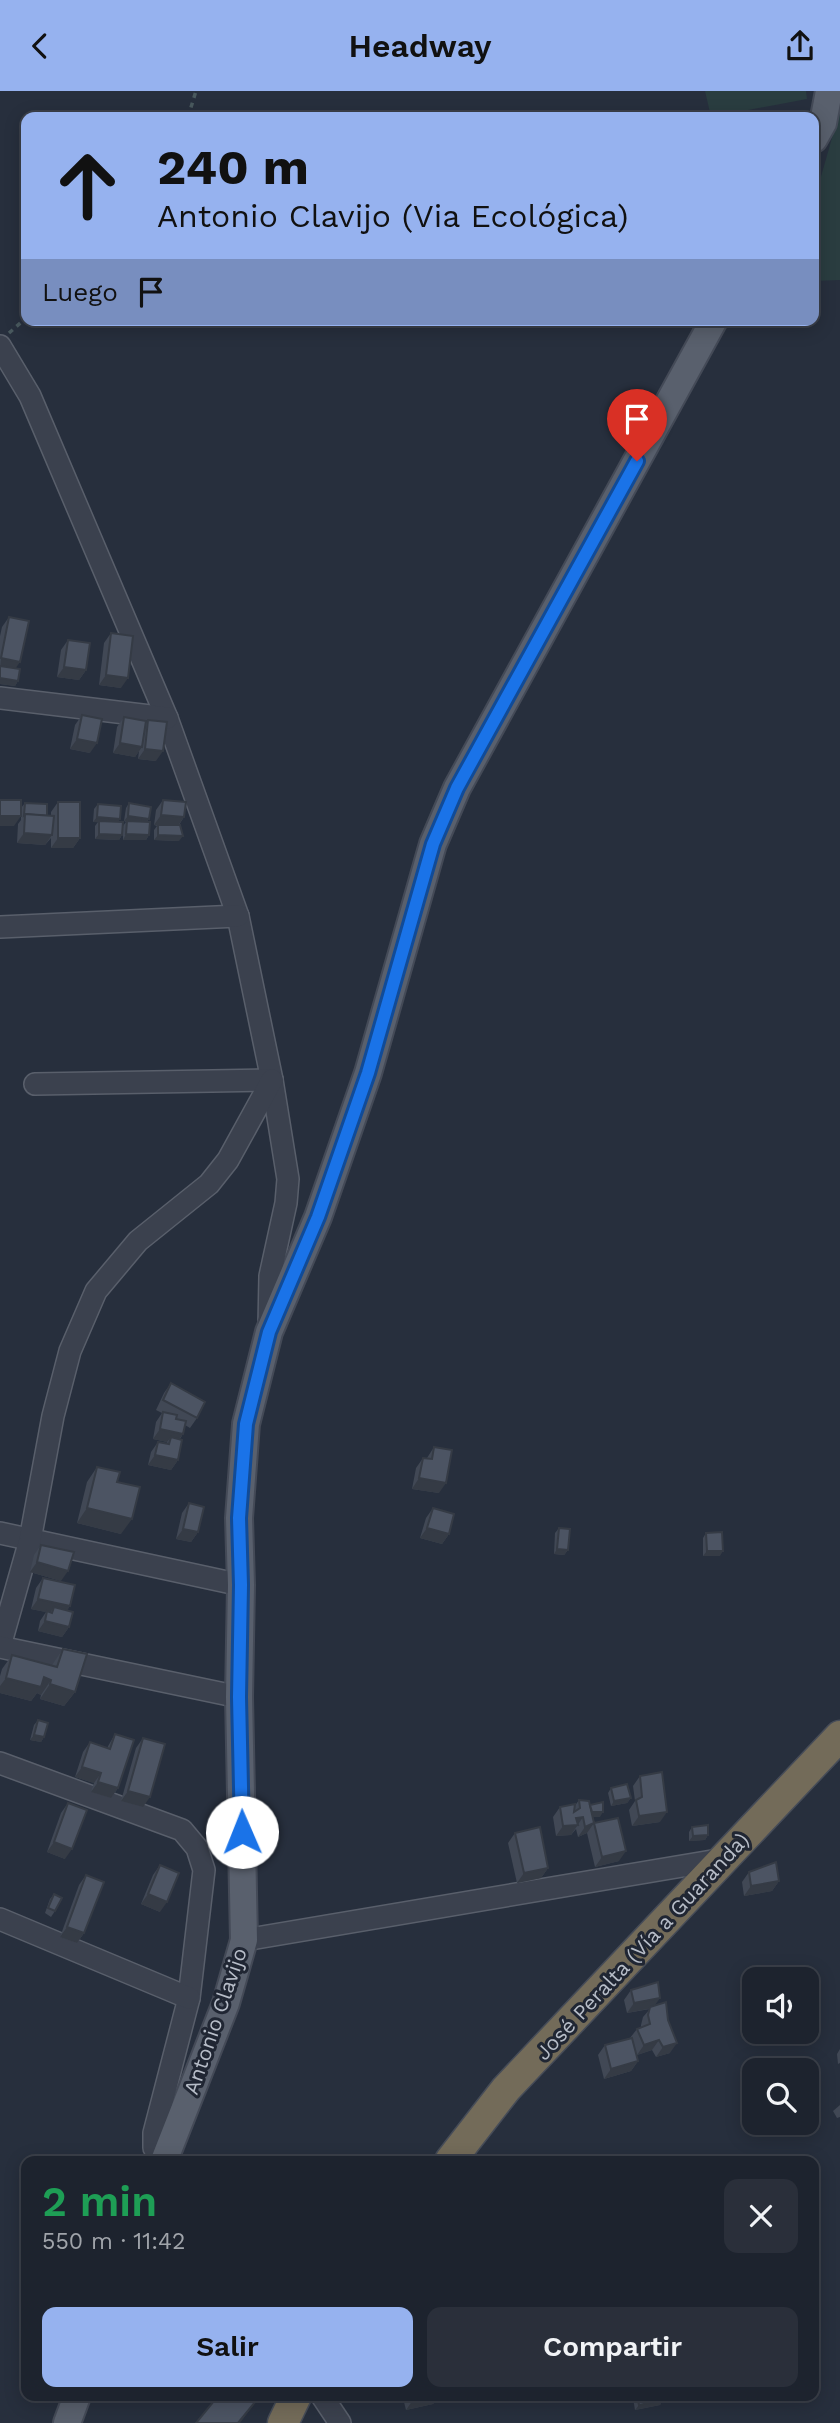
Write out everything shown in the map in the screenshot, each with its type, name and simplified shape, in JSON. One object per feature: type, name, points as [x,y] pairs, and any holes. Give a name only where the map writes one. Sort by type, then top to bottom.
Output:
[{"type":"highway","name":"José Peralta (Vía a Guaranda)","points":[[454,2156],[506,2089],[840,1736]]},
{"type":"highway","points":[[283,2423],[294,2401]]},
{"type":"main road","points":[[819,130],[823,123],[829,91]]},
{"type":"main road","name":"Antonio Clavijo","points":[[166,2156],[226,2003],[244,1940],[239,1697],[239,1518],[246,1424],[269,1332],[318,1217],[368,1073],[433,844],[457,788],[711,326]]},
{"type":"main road","points":[[67,2423],[75,2401]]},
{"type":"street","points":[[4,339],[167,718],[238,916],[272,1080],[288,1191],[270,1276],[269,1332]]},
{"type":"street","points":[[0,698],[167,718]]},
{"type":"street","points":[[0,927],[238,916]]},
{"type":"street","points":[[35,1084],[272,1080]]},
{"type":"street","points":[[239,1697],[0,1647],[30,1540],[53,1416],[67,1364],[96,1291],[138,1241],[209,1184],[228,1160],[272,1080]]},
{"type":"street","points":[[0,1533],[241,1585]]},
{"type":"street","points":[[0,1763],[182,1830],[197,1848],[204,1870],[189,1998],[154,2133],[154,2148],[160,2156]]},
{"type":"street","points":[[244,1940],[724,1859]]},
{"type":"street","points":[[0,1919],[189,1998]]},
{"type":"street","points":[[325,2401],[340,2423]]},
{"type":"path","points":[[190,112],[196,91]]},
{"type":"path","points":[[4,339],[21,323]]},
{"type":"shaded area","points":[[705,91],[806,91],[807,99],[738,112],[710,112]]},
{"type":"shaded area","points":[[840,110],[840,280],[819,281],[819,184]]},
{"type":"building","points":[[9,617],[29,621],[20,662],[1,658]]},
{"type":"building","points":[[111,633],[133,636],[128,678],[106,675]]},
{"type":"building","points":[[68,640],[90,643],[86,670],[64,667]]},
{"type":"building","points":[[0,666],[20,669],[18,681],[0,678]]},
{"type":"building","points":[[82,715],[102,719],[97,743],[77,739]]},
{"type":"building","points":[[124,717],[146,721],[142,747],[120,743]]},
{"type":"building","points":[[148,720],[167,722],[163,751],[145,749]]},
{"type":"building","points":[[0,800],[21,800],[21,816],[0,816]]},
{"type":"building","points":[[163,800],[186,802],[184,817],[161,815]]},
{"type":"building","points":[[58,802],[80,802],[80,838],[58,838]]},
{"type":"building","points":[[25,803],[47,804],[47,816],[24,815]]},
{"type":"building","points":[[129,803],[151,807],[149,819],[128,816]]},
{"type":"building","points":[[98,804],[121,806],[120,819],[97,817]]},
{"type":"building","points":[[25,814],[54,816],[52,835],[24,833]]},
{"type":"building","points":[[99,821],[123,822],[122,835],[99,834]]},
{"type":"building","points":[[127,821],[150,822],[149,835],[126,834]]},
{"type":"building","points":[[158,825],[180,825],[183,836],[158,835]]},
{"type":"building","points":[[171,1383],[205,1402],[197,1418],[163,1400]]},
{"type":"building","points":[[163,1412],[177,1415],[176,1419],[186,1421],[183,1434],[160,1429]]},
{"type":"building","points":[[171,1437],[182,1440],[178,1460],[155,1455],[158,1442],[169,1444]]},
{"type":"building","points":[[434,1447],[452,1450],[446,1483],[419,1478],[423,1458],[432,1459]]},
{"type":"building","points":[[97,1467],[120,1472],[117,1482],[140,1487],[132,1519],[87,1508]]},
{"type":"building","points":[[189,1503],[204,1507],[198,1532],[183,1529]]},
{"type":"building","points":[[433,1508],[454,1514],[449,1534],[427,1528]]},
{"type":"building","points":[[559,1528],[570,1529],[568,1550],[557,1549]]},
{"type":"building","points":[[722,1532],[723,1551],[707,1551],[706,1533]]},
{"type":"building","points":[[41,1545],[74,1552],[68,1571],[37,1562]]},
{"type":"building","points":[[43,1578],[75,1585],[70,1606],[38,1599]]},
{"type":"building","points":[[54,1607],[73,1612],[69,1627],[45,1621],[47,1611],[52,1613]]},
{"type":"building","points":[[63,1649],[87,1654],[75,1692],[50,1684],[51,1680],[44,1677],[41,1687],[6,1678],[12,1655],[57,1667]]},
{"type":"building","points":[[38,1720],[48,1723],[44,1737],[34,1735]]},
{"type":"building","points":[[115,1734],[134,1740],[118,1788],[98,1782],[101,1773],[82,1767],[90,1742],[110,1749]]},
{"type":"building","points":[[143,1738],[165,1744],[150,1797],[128,1791]]},
{"type":"building","points":[[662,1772],[667,1812],[639,1816],[636,1800],[642,1797],[640,1776]]},
{"type":"building","points":[[627,1784],[631,1798],[614,1801],[611,1788]]},
{"type":"building","points":[[579,1800],[589,1801],[594,1823],[585,1827],[583,1817],[576,1818],[578,1825],[563,1826],[560,1807],[575,1804],[574,1812],[580,1808]]},
{"type":"building","points":[[603,1802],[603,1812],[592,1812],[590,1805]]},
{"type":"building","points":[[68,1803],[87,1810],[72,1849],[54,1842]]},
{"type":"building","points":[[618,1818],[626,1851],[602,1857],[594,1823]]},
{"type":"building","points":[[708,1825],[708,1835],[693,1836],[692,1827]]},
{"type":"building","points":[[540,1827],[548,1868],[524,1873],[515,1833]]},
{"type":"building","points":[[776,1862],[779,1881],[751,1886],[749,1872]]},
{"type":"building","points":[[160,1865],[179,1873],[167,1902],[148,1894]]},
{"type":"building","points":[[86,1875],[104,1882],[84,1933],[67,1927]]},
{"type":"building","points":[[54,1894],[62,1898],[55,1911],[48,1908]]},
{"type":"building","points":[[658,1982],[660,1998],[634,2003],[631,1990]]},
{"type":"building","points":[[666,2002],[668,2020],[677,2043],[663,2047],[659,2040],[644,2045],[637,2029],[650,2024],[650,2007]]},
{"type":"building","points":[[632,2038],[638,2061],[611,2069],[605,2045]]},
{"type":"building","points":[[214,2401],[256,2401],[238,2423],[196,2423]]},
{"type":"building","points":[[638,2401],[658,2401],[639,2405]]},
{"type":"route","points":[[242,1832],[239,1518],[246,1424],[269,1332],[318,1217],[368,1073],[433,844],[457,788],[637,461]]}]
